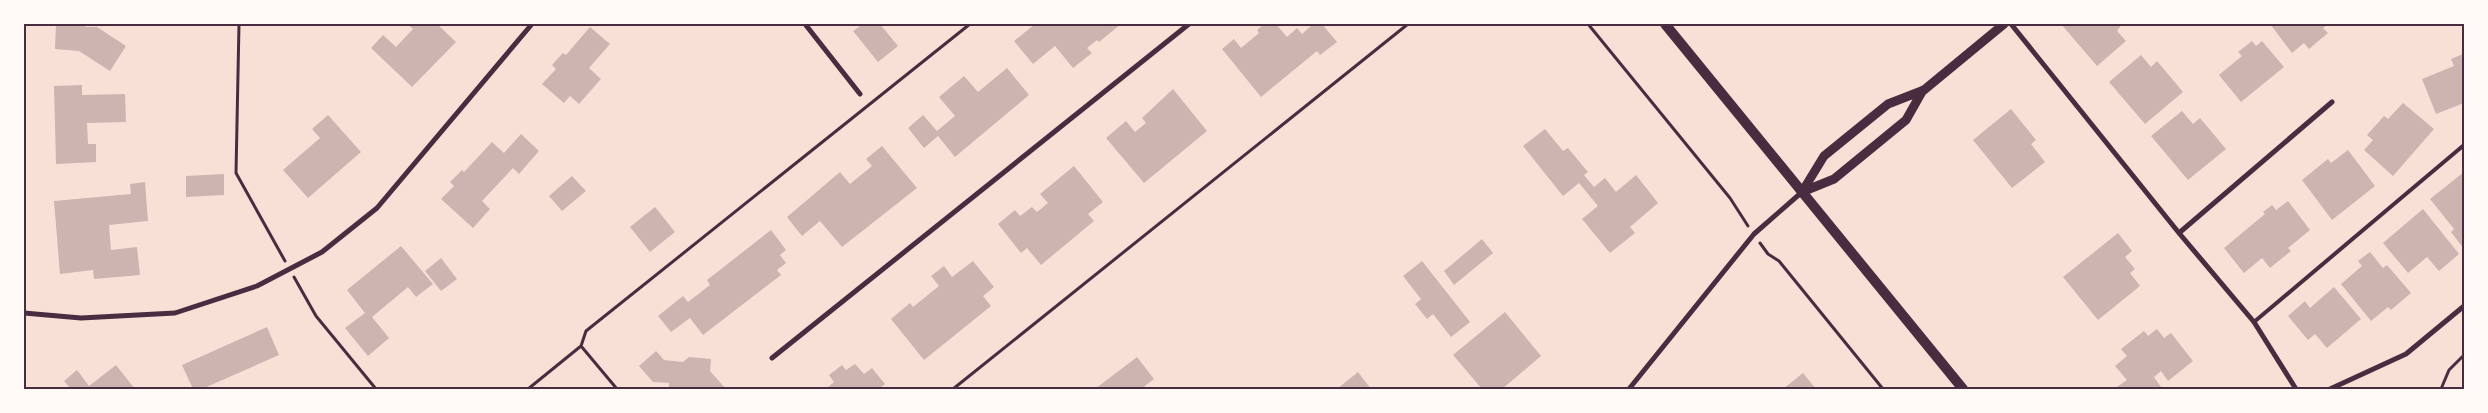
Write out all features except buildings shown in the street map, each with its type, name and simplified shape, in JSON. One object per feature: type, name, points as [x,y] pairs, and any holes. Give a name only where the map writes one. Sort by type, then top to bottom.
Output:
[{"type":"main road","points":[[1665,24],[1963,389]]},
{"type":"street","points":[[24,313],[81,318],[175,313],[257,286],[322,252],[377,208],[532,24]]},
{"type":"street","points":[[805,24],[860,94]]},
{"type":"street","points":[[772,358],[1189,24]]},
{"type":"street","points":[[1629,389],[1754,234],[1802,192],[1824,156],[1888,104],[1924,90],[2004,24]]},
{"type":"street","points":[[2011,24],[2179,233],[2254,322],[2296,389]]},
{"type":"street","points":[[1802,192],[1834,179],[1906,120],[1924,90]]},
{"type":"street","points":[[2179,233],[2332,102]]},
{"type":"street","points":[[2330,389],[2406,354],[2464,306]]},
{"type":"lane","points":[[2254,322],[2464,145]]},
{"type":"path","points":[[240,24],[236,173],[316,316],[376,389]]},
{"type":"path","points":[[528,389],[581,346],[586,331],[970,24]]},
{"type":"path","points":[[952,389],[1408,24]]},
{"type":"path","points":[[1588,24],[1730,198],[1734,207],[1768,254],[1779,261],[1883,389]]},
{"type":"path","points":[[581,346],[617,389]]},
{"type":"path","points":[[2441,389],[2449,370],[2464,355]]}]
